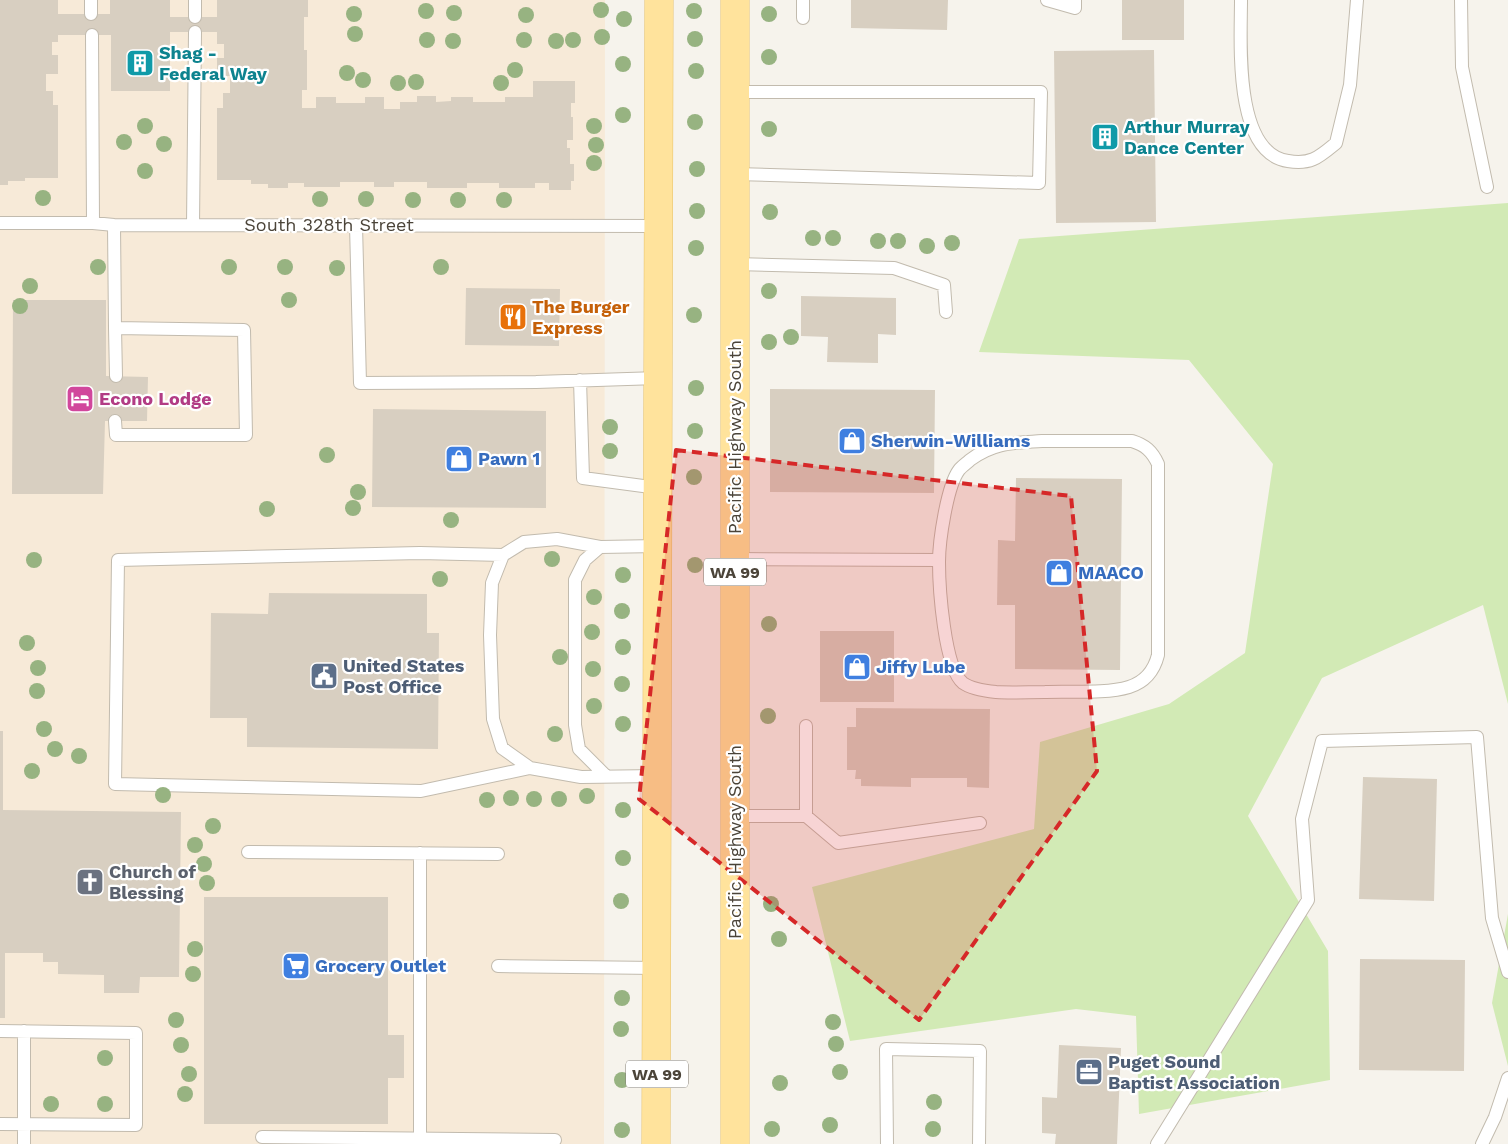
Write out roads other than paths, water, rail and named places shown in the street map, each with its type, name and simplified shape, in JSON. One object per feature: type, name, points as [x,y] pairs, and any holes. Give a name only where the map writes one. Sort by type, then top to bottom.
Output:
[{"type":"main road","name":"WA 99","points":[[656,1144],[659,0]]},
{"type":"main road","name":"Pacific Highway South","points":[[735,0],[735,1144]]},
{"type":"lane","points":[[91,0],[91,14]]},
{"type":"lane","points":[[195,0],[195,17]]},
{"type":"lane","points":[[803,0],[803,18]]},
{"type":"lane","points":[[1047,0],[1075,8],[1075,0]]},
{"type":"lane","points":[[1241,0],[1241,59],[1244,96],[1250,122],[1260,146],[1277,160],[1292,162],[1311,162],[1336,143],[1350,85],[1357,0]]},
{"type":"lane","points":[[1461,0],[1462,68],[1488,188]]},
{"type":"lane","points":[[193,225],[195,32]]},
{"type":"lane","points":[[92,35],[93,223]]},
{"type":"lane","points":[[735,174],[1039,183],[1040,92],[736,92]]},
{"type":"lane","name":"South 328th Street","points":[[0,223],[659,226]]},
{"type":"lane","points":[[114,225],[116,376]]},
{"type":"lane","points":[[356,225],[360,383],[658,378]]},
{"type":"lane","points":[[735,264],[894,268],[944,285],[946,312]]},
{"type":"lane","points":[[115,328],[244,330],[246,435],[116,435],[115,421]]},
{"type":"lane","points":[[580,380],[583,478],[658,488]]},
{"type":"lane","points":[[1042,441],[1132,441],[1140,444],[1154,456],[1158,464],[1159,642],[1152,672],[1130,686],[1116,689],[995,692],[974,688],[963,682],[952,665],[941,600],[939,560],[951,483],[960,468],[989,448],[1012,443],[1042,441]]},
{"type":"lane","points":[[657,776],[581,776],[530,768],[421,791],[115,784],[118,560],[410,553],[503,555],[524,542],[557,539],[600,547],[658,546]]},
{"type":"lane","points":[[600,547],[585,560],[575,580],[575,725],[579,749],[607,776]]},
{"type":"lane","points":[[503,555],[492,584],[490,636],[493,719],[502,748],[530,768]]},
{"type":"lane","points":[[735,559],[939,560]]},
{"type":"lane","points":[[806,726],[806,816]]},
{"type":"lane","points":[[1157,1144],[1308,900],[1302,819],[1322,741],[1477,737],[1492,918],[1508,972]]},
{"type":"lane","points":[[735,816],[806,816],[838,843],[980,823]]},
{"type":"lane","points":[[248,852],[498,854]]},
{"type":"lane","points":[[420,853],[420,1142]]},
{"type":"lane","points":[[498,966],[657,968]]},
{"type":"lane","points":[[0,1031],[136,1033],[136,1125],[0,1124]]},
{"type":"lane","points":[[24,1032],[24,1144]]},
{"type":"lane","points":[[886,1144],[886,1049],[980,1051],[979,1144]]},
{"type":"lane","points":[[1482,1144],[1495,1117],[1508,1078]]},
{"type":"lane","points":[[262,1137],[420,1142],[555,1140]]},
{"type":"place","name":"Shag - Federal Way","points":[[140,63]]},
{"type":"place","name":"Arthur Murray Dance Center","points":[[1105,137]]},
{"type":"place","name":"The Burger Express","points":[[513,317]]},
{"type":"place","name":"Econo Lodge","points":[[80,399]]},
{"type":"place","name":"Sherwin-Williams","points":[[852,441]]},
{"type":"place","name":"Pawn 1","points":[[459,459]]},
{"type":"place","name":"MAACO","points":[[1059,573]]},
{"type":"place","name":"Jiffy Lube","points":[[857,667]]},
{"type":"place","name":"United States Post Office","points":[[324,676]]},
{"type":"place","name":"Church of Blessing","points":[[90,882]]},
{"type":"place","name":"Grocery Outlet","points":[[296,966]]},
{"type":"place","name":"Puget Sound Baptist Association","points":[[1089,1072]]}]
